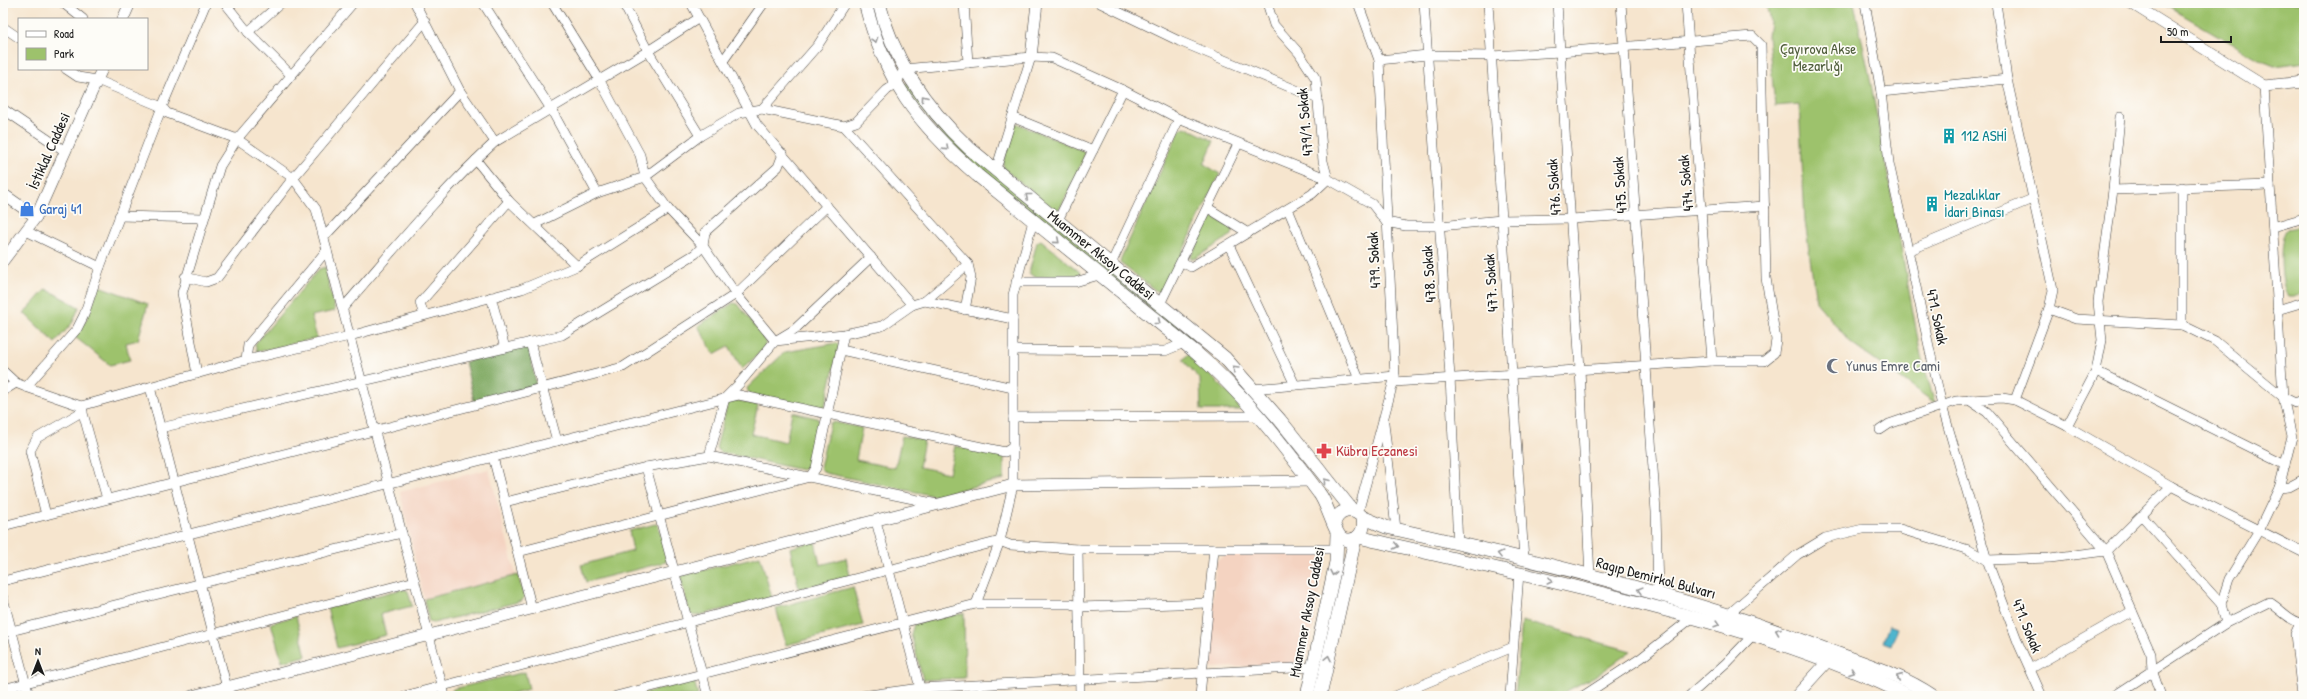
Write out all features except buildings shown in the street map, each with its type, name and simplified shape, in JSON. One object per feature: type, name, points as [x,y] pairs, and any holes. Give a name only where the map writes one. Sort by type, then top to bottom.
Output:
[{"type":"main road","name":"Muammer Aksoy Caddesi","points":[[864,3],[878,48],[896,84],[911,107],[935,137],[1099,276],[1222,376],[1258,416],[1325,502],[1335,529],[1336,549],[1331,585],[1307,696]]},
{"type":"main road","points":[[879,3],[887,32],[904,69],[921,95],[946,126],[993,167],[1225,358],[1253,389],[1357,514],[1364,528],[1357,538],[1320,696]]},
{"type":"main road","points":[[1335,529],[1338,514],[1344,511],[1357,514]]},
{"type":"main road","name":"Ragıp Demirkol Bulvarı","points":[[1357,514],[1396,529],[1658,594],[1729,614],[1876,668],[1909,682],[1933,696]]},
{"type":"main road","name":"Muammer Aksoy Caddesi","points":[[1335,529],[1345,540],[1357,538]]},
{"type":"main road","name":"Ragıp Demirkol Bulvarı","points":[[1357,538],[1519,573],[1693,617],[1753,634],[1827,662],[1901,694]]},
{"type":"street","points":[[63,3],[82,18]]},
{"type":"street","points":[[123,18],[130,3]]},
{"type":"street","points":[[26,387],[77,329],[84,315],[100,266],[119,216],[162,107],[206,3]]},
{"type":"street","points":[[225,3],[248,32],[290,74]]},
{"type":"street","points":[[248,32],[281,3]]},
{"type":"street","points":[[197,374],[182,292],[185,277],[220,166],[237,139],[290,74],[353,3]]},
{"type":"street","points":[[415,3],[460,91],[495,142]]},
{"type":"street","points":[[483,3],[551,109],[596,193]]},
{"type":"street","points":[[552,3],[599,79],[640,155],[645,176],[668,209],[703,246],[736,294],[775,341]]},
{"type":"street","points":[[623,3],[648,51],[700,136]]},
{"type":"street","points":[[691,3],[758,125],[912,305]]},
{"type":"street","points":[[724,61],[764,3]]},
{"type":"street","points":[[762,109],[818,45],[845,3]]},
{"type":"street","points":[[964,3],[968,62]]},
{"type":"street","points":[[993,167],[998,163],[1030,57],[1037,3]]},
{"type":"street","points":[[1100,3],[1179,41],[1318,99]]},
{"type":"street","name":"479/1. Sokak","points":[[1267,3],[1274,25],[1299,53],[1316,79],[1323,161],[1328,179]]},
{"type":"street","name":"479. Sokak","points":[[1357,514],[1394,379],[1379,60],[1358,3]]},
{"type":"street","name":"478. Sokak","points":[[1424,3],[1450,377],[1458,544]]},
{"type":"street","name":"477. Sokak","points":[[1488,3],[1524,560]]},
{"type":"street","name":"476. Sokak","points":[[1557,3],[1580,369],[1590,577]]},
{"type":"street","name":"475. Sokak","points":[[1621,3],[1656,512],[1658,594]]},
{"type":"street","name":"474. Sokak","points":[[1686,3],[1712,361]]},
{"type":"street","name":"471. Sokak","points":[[1865,3],[1880,92],[1889,163],[1942,406],[1987,560],[2042,696]]},
{"type":"street","points":[[1996,3],[2007,79],[2032,198],[2050,268],[2053,290],[2049,309],[2015,400]]},
{"type":"street","points":[[2131,3],[2264,86],[2304,82]]},
{"type":"street","points":[[343,308],[476,160],[495,142],[648,51],[699,18]]},
{"type":"street","points":[[185,277],[206,282],[217,278],[293,178],[425,21]]},
{"type":"street","points":[[3,27],[18,37]]},
{"type":"street","points":[[1253,389],[1359,379],[1450,377],[1712,361],[1764,360],[1774,353],[1776,340],[1766,278],[1761,45],[1752,36],[1560,52],[1491,56],[1427,55],[1379,60]]},
{"type":"street","points":[[535,224],[596,193],[645,176],[700,136],[739,113],[749,110],[762,109],[844,126],[856,122],[887,90],[896,84],[904,69],[1030,57],[1052,58],[1123,90],[1179,119],[1328,179],[1372,204],[1386,222],[1406,226],[1440,226],[1501,220],[1571,219],[1765,206]]},
{"type":"street","points":[[68,70],[78,77],[97,80],[162,107],[167,112],[237,139],[293,178],[316,209],[445,696]]},
{"type":"street","name":"İstiklal Caddesi","points":[[3,261],[36,217],[102,70]]},
{"type":"street","points":[[1880,92],[2007,79]]},
{"type":"street","points":[[2221,604],[2230,579],[2258,530],[2279,488],[2292,437],[2282,397],[2264,86]]},
{"type":"street","points":[[1058,220],[1123,90]]},
{"type":"street","points":[[324,237],[460,91]]},
{"type":"street","points":[[3,108],[65,151]]},
{"type":"street","points":[[1012,117],[1093,150]]},
{"type":"street","points":[[2068,426],[2096,371],[2102,340],[2098,302],[2114,190],[2120,117]]},
{"type":"street","points":[[1111,264],[1179,119]]},
{"type":"street","points":[[844,126],[968,264],[971,277],[965,310]]},
{"type":"street","points":[[1160,304],[1182,262],[1238,144]]},
{"type":"street","points":[[160,428],[362,380],[562,335],[695,254],[703,246],[705,232],[778,167],[783,154]]},
{"type":"street","points":[[476,160],[509,201],[535,224],[577,266]]},
{"type":"street","points":[[1182,262],[1191,267],[1312,194],[1328,179]]},
{"type":"street","points":[[2114,190],[2270,185]]},
{"type":"street","points":[[2182,187],[2182,325]]},
{"type":"street","points":[[3,194],[36,217]]},
{"type":"street","points":[[1908,251],[2032,198]]},
{"type":"street","points":[[424,315],[420,303],[509,201]]},
{"type":"street","points":[[3,526],[622,368],[736,294],[828,206]]},
{"type":"street","points":[[1208,208],[1248,233]]},
{"type":"street","points":[[46,515],[30,451],[37,438],[82,408],[246,360],[350,336],[522,289],[577,266],[668,209]]},
{"type":"street","points":[[1288,209],[1359,379]]},
{"type":"street","points":[[119,216],[203,218]]},
{"type":"street","points":[[2273,226],[2304,218]]},
{"type":"street","points":[[976,604],[1000,541],[1013,485],[1013,296],[1033,221]]},
{"type":"street","points":[[26,231],[100,266]]},
{"type":"street","points":[[1229,245],[1295,385]]},
{"type":"street","points":[[246,360],[248,345],[327,250]]},
{"type":"street","points":[[709,456],[725,398],[739,384],[775,341],[796,329],[871,257]]},
{"type":"street","points":[[775,341],[844,334],[882,326],[912,305],[924,301],[968,264]]},
{"type":"street","points":[[1016,282],[1074,282],[1099,276]]},
{"type":"street","points":[[491,297],[505,348]]},
{"type":"street","points":[[924,301],[1013,319]]},
{"type":"street","points":[[2277,310],[2304,302]]},
{"type":"street","points":[[2049,309],[2076,319],[2182,325],[2215,342],[2282,397],[2295,403],[2304,399]]},
{"type":"street","points":[[518,552],[810,476],[816,468],[844,334]]},
{"type":"street","points":[[530,342],[557,441]]},
{"type":"street","points":[[1013,350],[1165,351],[1184,344]]},
{"type":"street","points":[[840,350],[1013,388]]},
{"type":"street","points":[[3,371],[16,383],[82,408]]},
{"type":"street","points":[[2096,371],[2285,465]]},
{"type":"street","points":[[3,391],[16,383]]},
{"type":"street","points":[[150,387],[228,692]]},
{"type":"street","points":[[3,581],[739,395],[1004,452],[1013,447]]},
{"type":"street","points":[[1880,430],[1889,424],[1956,401],[2002,398],[2015,400],[2068,426],[2171,486],[2304,553]]},
{"type":"street","points":[[1969,400],[1987,412],[2106,551],[2150,654],[2152,670],[2161,696]]},
{"type":"street","points":[[82,408],[107,499]]},
{"type":"street","points":[[1013,417],[1258,416]]},
{"type":"street","points":[[1383,418],[1396,529]]},
{"type":"street","points":[[505,502],[646,467],[709,456],[810,476],[941,505]]},
{"type":"street","points":[[493,457],[532,609]]},
{"type":"street","points":[[646,467],[708,696]]},
{"type":"street","points":[[2279,488],[2289,487],[2304,479]]},
{"type":"street","points":[[192,696],[228,692],[429,635],[941,505],[1013,485],[1310,481]]},
{"type":"street","points":[[1729,614],[1797,555],[1825,538],[1863,529],[1900,529],[1969,550],[1987,560],[2050,558],[2106,551],[2171,486]]},
{"type":"street","points":[[2142,516],[2221,604],[2226,623]]},
{"type":"street","points":[[876,521],[920,688]]},
{"type":"street","points":[[7,631],[402,533]]},
{"type":"street","points":[[404,696],[1000,541],[1010,545],[1078,549],[1336,549]]},
{"type":"street","points":[[1078,549],[1080,696]]},
{"type":"street","points":[[1200,696],[1214,549]]},
{"type":"street","points":[[1510,696],[1519,573]]},
{"type":"street","points":[[3,689],[415,581]]},
{"type":"street","points":[[3,598],[7,631],[26,683],[29,696]]},
{"type":"street","points":[[2114,696],[2226,623],[2269,602],[2302,623],[2295,634],[2302,696]]},
{"type":"street","points":[[616,696],[976,604],[1071,604],[1078,607],[1209,603]]},
{"type":"street","points":[[2030,669],[2132,611]]},
{"type":"street","points":[[1583,696],[1641,658],[1693,617]]},
{"type":"street","points":[[1689,696],[1726,663],[1753,634]]},
{"type":"street","points":[[1395,696],[1513,647]]},
{"type":"street","points":[[1796,696],[1827,662]]},
{"type":"street","points":[[862,696],[920,688],[1313,667]]},
{"type":"shaded area","points":[[489,469],[516,576],[424,599],[400,492]]},
{"type":"shaded area","points":[[1318,553],[1325,560],[1308,655],[1302,664],[1213,668],[1208,662],[1216,562],[1226,554]]},
{"type":"green space","name":"Çayırova Akse Mezarlığı","points":[[1766,3],[1854,3],[1869,73],[1921,356],[1935,403],[1853,345],[1816,302],[1805,221],[1799,104],[1775,106],[1768,36],[1770,22]]},
{"type":"green space","points":[[2162,3],[2304,3],[2304,62],[2275,66],[2264,62]]},
{"type":"green space","points":[[907,83],[915,96],[1191,337],[1189,341],[987,176],[938,131],[903,85]]},
{"type":"green space","points":[[1016,123],[1084,151],[1084,158],[1062,205],[1057,212],[1004,169],[1003,162]]},
{"type":"green space","points":[[1185,127],[1214,141],[1204,164],[1220,174],[1164,291],[1159,293],[1120,263],[1180,129]]},
{"type":"green space","points":[[1214,217],[1233,229],[1232,235],[1194,259],[1190,258],[1210,220]]},
{"type":"green space","points":[[2304,225],[2304,292],[2298,296],[2288,296],[2283,283],[2281,262],[2282,242],[2287,229]]},
{"type":"green space","points":[[1041,240],[1081,273],[1077,276],[1034,277],[1029,273],[1037,242]]},
{"type":"green space","points":[[325,267],[335,311],[311,316],[317,338],[257,352],[255,344],[319,269]]},
{"type":"green space","points":[[99,286],[148,304],[138,340],[126,343],[130,360],[110,365],[75,337],[87,318]]},
{"type":"green space","points":[[46,289],[79,307],[73,322],[55,343],[24,313]]},
{"type":"green space","points":[[733,303],[738,304],[766,341],[764,349],[742,369],[729,346],[714,354],[698,326]]},
{"type":"green space","points":[[837,343],[839,346],[825,406],[819,409],[749,394],[747,388],[785,352]]},
{"type":"green space","points":[[523,346],[529,349],[536,383],[533,386],[474,401],[465,362]]},
{"type":"green space","points":[[1188,354],[1243,407],[1239,410],[1201,410],[1200,379],[1183,360]]},
{"type":"green space","points":[[736,400],[758,405],[751,434],[786,442],[792,412],[817,418],[819,421],[809,466],[802,470],[720,452],[716,448],[728,402]]},
{"type":"green space","points":[[833,422],[862,428],[856,460],[895,468],[902,436],[924,440],[919,467],[949,473],[955,446],[1004,456],[1004,479],[935,496],[825,473],[820,468],[830,423]]},
{"type":"green space","points":[[655,524],[658,525],[668,559],[666,562],[586,582],[581,565],[633,551],[629,531]]},
{"type":"green space","points":[[815,541],[820,565],[846,558],[850,576],[799,589],[790,548]]},
{"type":"green space","points":[[760,556],[772,598],[695,616],[690,614],[680,576]]},
{"type":"green space","points":[[518,575],[524,597],[522,601],[433,623],[429,622],[424,599]]},
{"type":"green space","points":[[853,587],[863,625],[786,645],[776,608]]},
{"type":"green space","points":[[403,589],[408,591],[412,606],[381,614],[386,635],[337,648],[327,608]]},
{"type":"green space","points":[[964,613],[965,678],[923,680],[911,634],[914,624]]},
{"type":"green space","points":[[296,616],[306,656],[282,662],[271,623]]},
{"type":"green space","points":[[1522,621],[1631,651],[1599,674],[1557,696],[1515,696]]},
{"type":"green space","points":[[525,672],[529,689],[501,696],[450,696],[453,689]]},
{"type":"green space","points":[[694,680],[698,696],[632,696]]},
{"type":"water","points":[[1889,625],[1897,628],[1891,645],[1883,642]]},
{"type":"place","name":"112 ASHİ","points":[[1949,136]]},
{"type":"place","name":"Mezalıklar İdari Binası","points":[[1932,204]]},
{"type":"place","name":"Garaj 41","points":[[27,209]]},
{"type":"place","name":"Yunus Emre Cami","points":[[1834,366]]},
{"type":"place","name":"Kübra Eczanesi","points":[[1324,451]]}]
